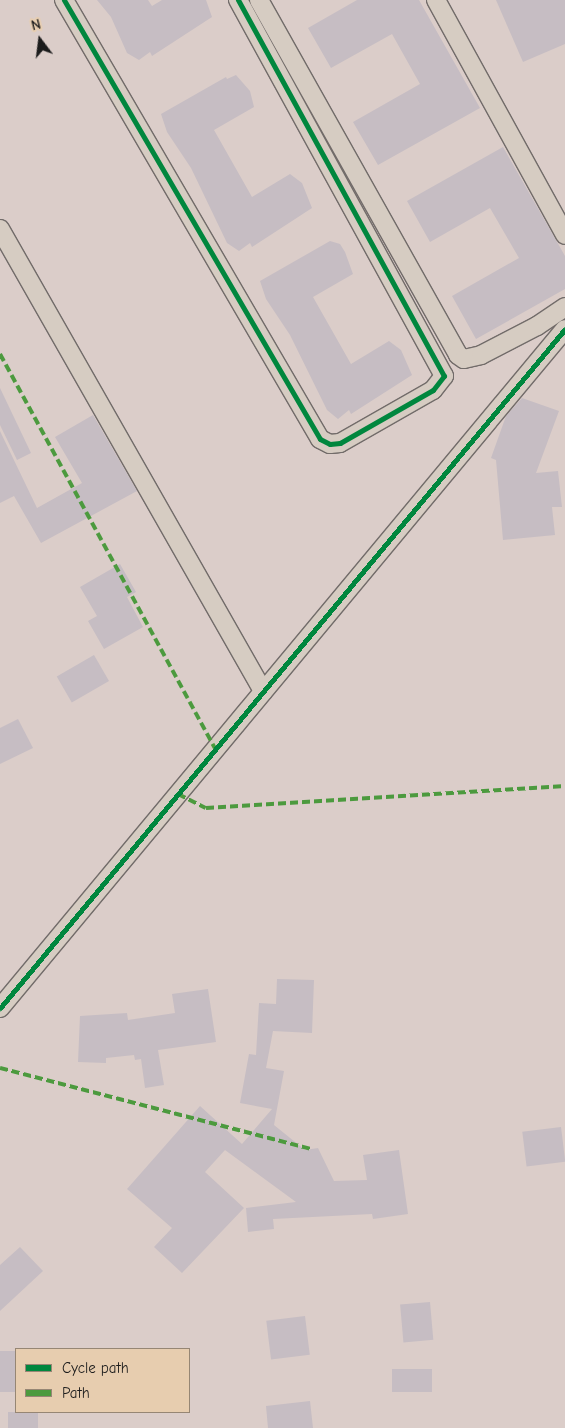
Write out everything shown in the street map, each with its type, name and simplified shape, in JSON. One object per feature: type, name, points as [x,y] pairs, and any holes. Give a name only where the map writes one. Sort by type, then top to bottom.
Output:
[{"type":"street","points":[[64,0],[320,438],[330,444],[340,443],[434,390],[444,376],[238,0]]},
{"type":"street","points":[[259,0],[458,356],[464,359],[482,355],[538,326],[565,307]]},
{"type":"street","points":[[436,0],[565,235]]},
{"type":"street","points":[[0,229],[263,691]]},
{"type":"street","points":[[0,1008],[565,329]]},
{"type":"building","points":[[97,0],[148,0],[152,6],[162,0],[206,0],[212,17],[152,56],[150,52],[139,60],[127,53],[111,17]]},
{"type":"building","points":[[357,0],[419,0],[480,108],[378,165],[353,122],[420,84],[392,34],[331,68],[308,28]]},
{"type":"building","points":[[496,0],[565,0],[565,44],[523,62]]},
{"type":"building","points":[[236,75],[250,91],[254,107],[214,130],[252,197],[290,174],[302,183],[312,208],[252,247],[250,243],[239,251],[227,243],[191,168],[167,132],[161,114],[226,77],[227,79]]},
{"type":"building","points":[[503,147],[565,256],[565,289],[476,339],[452,296],[519,258],[490,208],[430,242],[407,201]]},
{"type":"building","points":[[330,241],[340,244],[353,274],[313,297],[351,364],[389,341],[401,350],[412,375],[351,414],[349,410],[338,419],[327,410],[290,335],[266,299],[260,281]]},
{"type":"building","points":[[0,388],[31,453],[17,460],[0,425]]},
{"type":"building","points":[[522,398],[559,411],[536,473],[558,471],[562,507],[552,507],[555,535],[503,540],[496,460],[491,458],[506,416]]},
{"type":"building","points":[[93,415],[137,491],[41,543],[14,496],[0,503],[0,431],[37,508],[82,483],[55,437]]},
{"type":"building","points":[[120,564],[136,592],[127,597],[143,627],[104,649],[88,621],[97,616],[80,587]]},
{"type":"building","points":[[94,655],[109,681],[72,702],[57,676]]},
{"type":"building","points":[[18,719],[33,748],[0,764],[0,728]]},
{"type":"building","points":[[277,979],[314,980],[312,1033],[273,1031],[266,1068],[284,1071],[274,1125],[305,1150],[318,1148],[334,1181],[367,1180],[363,1155],[399,1150],[408,1214],[373,1219],[372,1214],[273,1219],[274,1229],[248,1232],[246,1208],[296,1202],[225,1150],[205,1172],[244,1208],[182,1273],[154,1247],[172,1228],[127,1189],[200,1106],[242,1144],[272,1109],[240,1103],[249,1054],[256,1055],[259,1003],[276,1004]]},
{"type":"building","points":[[208,989],[216,1042],[158,1050],[164,1085],[145,1088],[141,1059],[135,1060],[134,1055],[106,1058],[106,1063],[78,1062],[80,1016],[127,1013],[128,1020],[175,1013],[172,994]]},
{"type":"building","points":[[561,1127],[565,1162],[527,1166],[522,1132]]},
{"type":"building","points":[[20,1247],[43,1271],[0,1311],[0,1265]]},
{"type":"building","points":[[430,1302],[433,1340],[403,1342],[400,1305]]},
{"type":"building","points":[[305,1316],[310,1355],[271,1359],[266,1321]]},
{"type":"building","points":[[0,1351],[15,1351],[15,1392],[0,1392]]},
{"type":"building","points":[[392,1369],[432,1369],[432,1392],[392,1392]]},
{"type":"building","points":[[310,1401],[313,1428],[268,1428],[266,1406]]},
{"type":"building","points":[[8,1412],[38,1413],[38,1428],[8,1428]]},
{"type":"marked path","points":[[0,354],[215,749]]},
{"type":"marked path","points":[[178,794],[206,808],[565,786]]},
{"type":"marked path","points":[[0,1068],[311,1149]]},
{"type":"cycle path","points":[[64,0],[320,439],[330,444],[340,443],[433,390],[444,376],[238,0]]},
{"type":"cycle path","points":[[0,1008],[565,329]]}]
